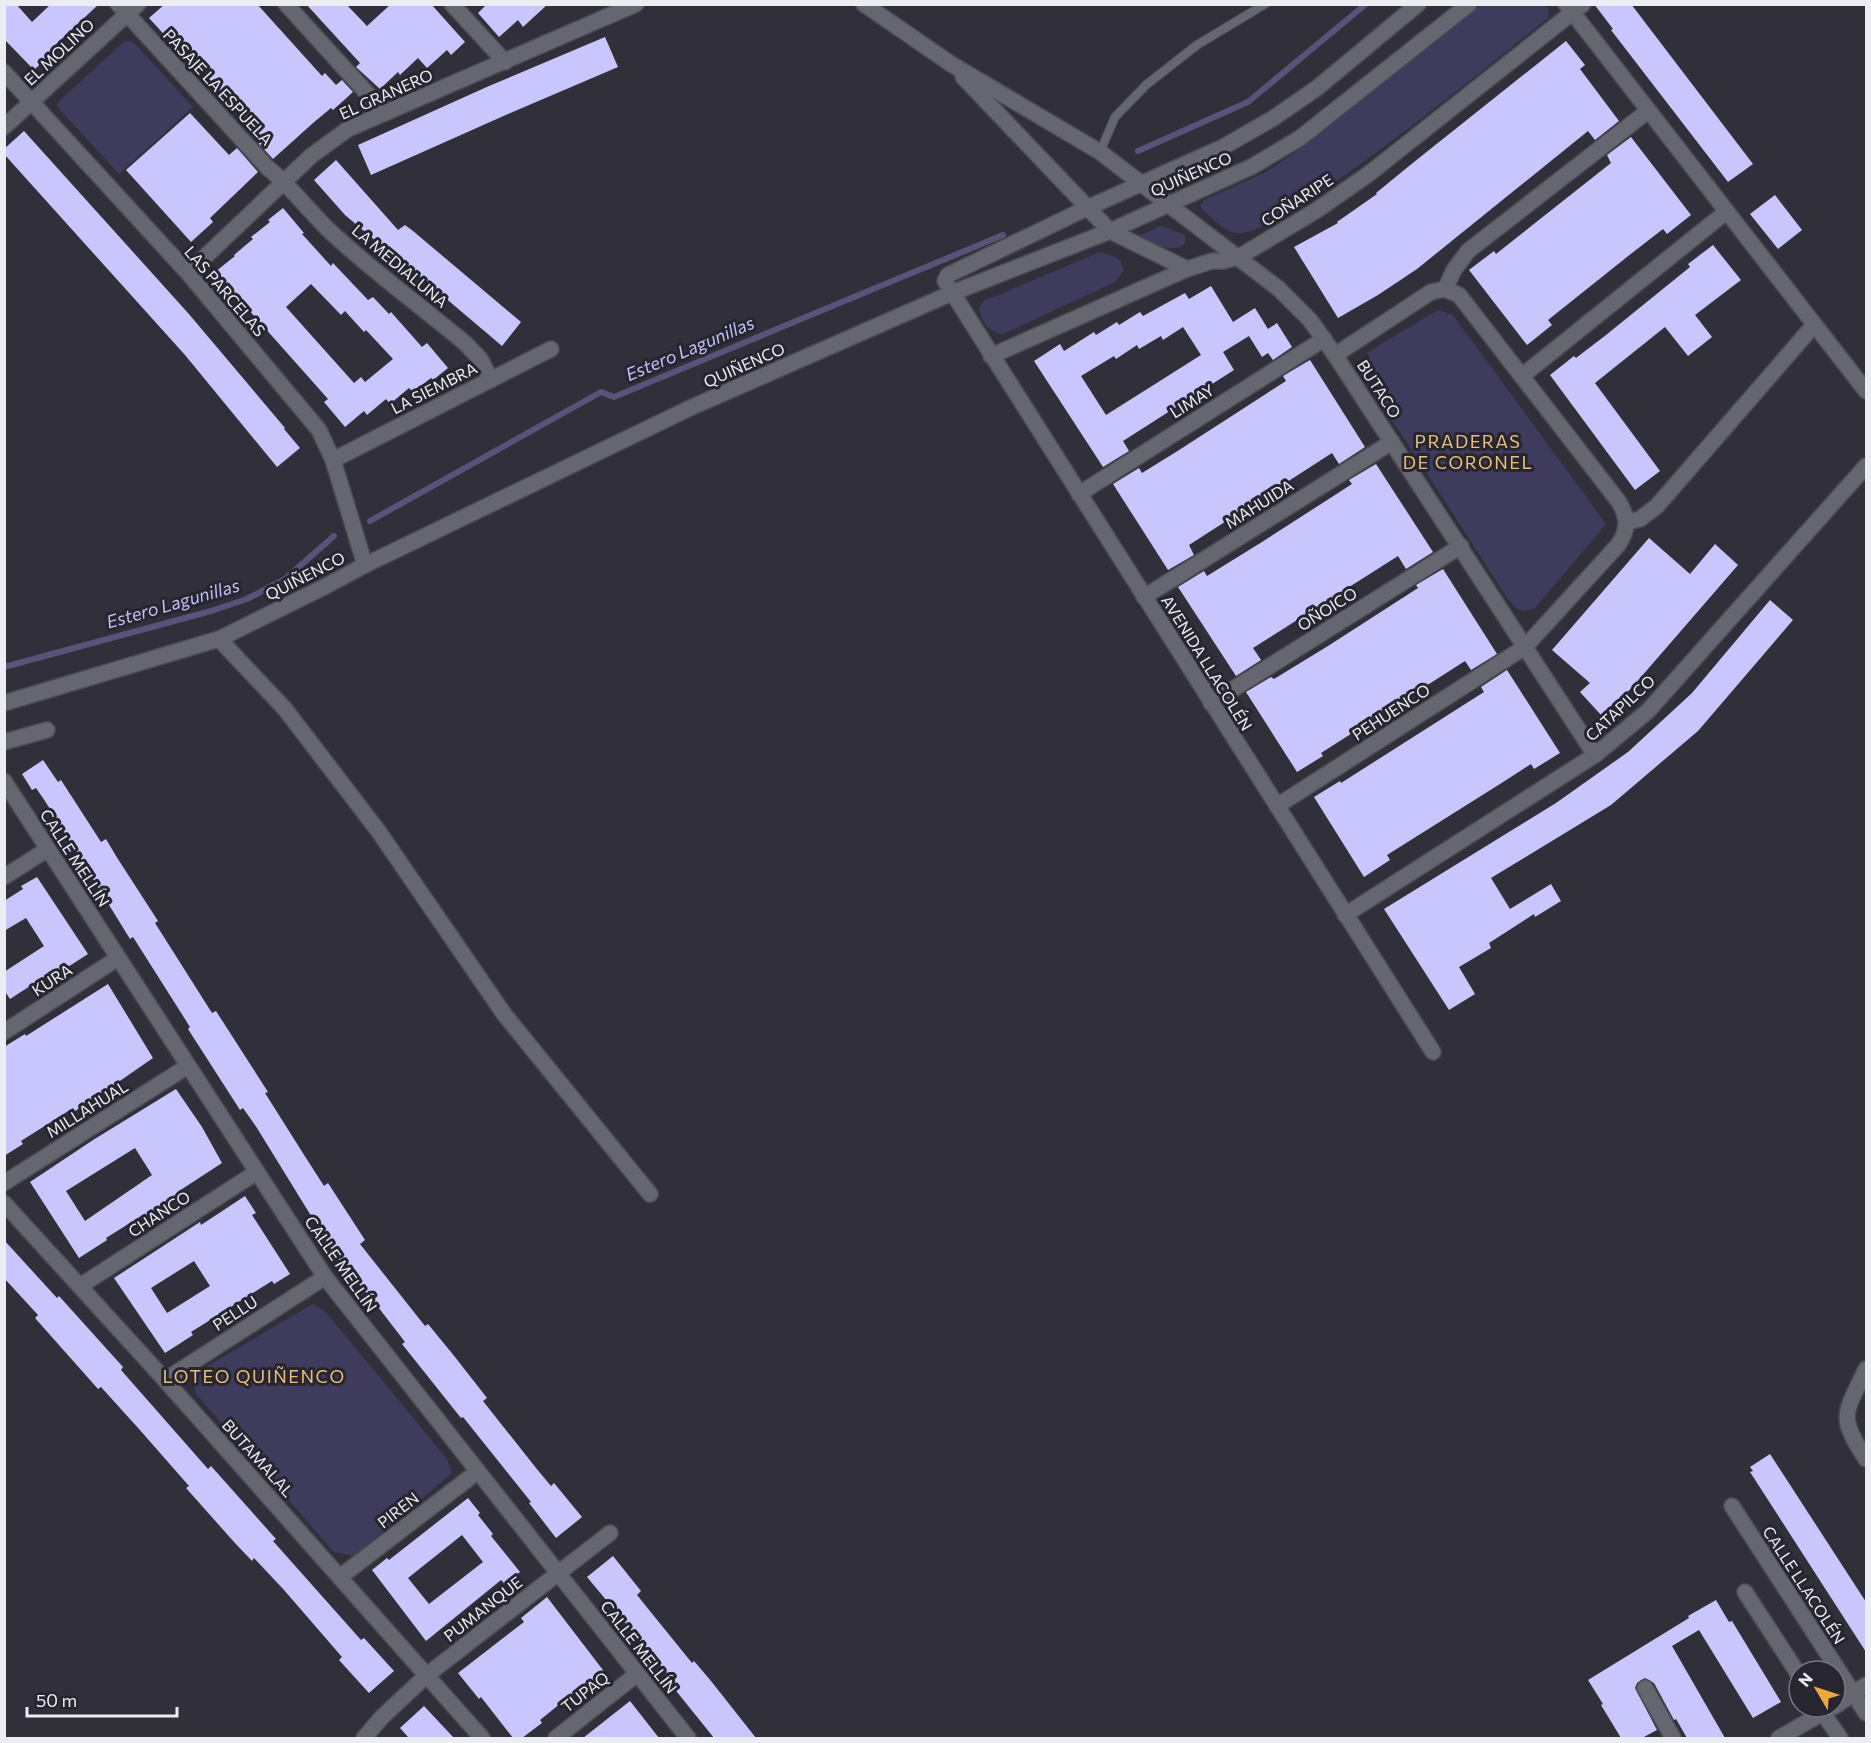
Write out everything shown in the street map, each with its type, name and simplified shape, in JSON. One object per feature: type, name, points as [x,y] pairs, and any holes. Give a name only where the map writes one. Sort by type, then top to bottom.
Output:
[{"type":"street","points":[[286,4],[385,113]]},
{"type":"street","points":[[452,4],[505,62]]},
{"type":"street","points":[[864,4],[951,64],[1110,231],[1187,269]]},
{"type":"street","name":"QUIÑENCO","points":[[952,293],[945,281],[948,275],[1087,208],[1223,147],[1272,119],[1317,88],[1418,4]]},
{"type":"street","name":"QUIÑENCO","points":[[4,703],[219,639],[364,565],[690,408],[952,293],[1110,231],[1253,166],[1300,138],[1468,4]]},
{"type":"street","name":"EL GRANERO","points":[[188,273],[311,156],[337,136],[361,123],[505,62],[626,6]]},
{"type":"street","points":[[1574,7],[1648,111],[1866,391]]},
{"type":"street","name":"COÑARIPE","points":[[991,356],[1201,263],[1239,257],[1308,216],[1352,186],[1574,7]]},
{"type":"street","name":"EL MOLINO","points":[[4,127],[128,8]]},
{"type":"street","name":"PASAJE LA ESPUELA","points":[[128,8],[268,168],[285,181]]},
{"type":"street","name":"BUTACO","points":[[951,64],[1100,152],[1239,257],[1297,305],[1335,355],[1461,546],[1595,756]]},
{"type":"street","name":"LAS PARCELAS","points":[[4,72],[188,273],[309,417],[323,437],[333,460],[364,565]]},
{"type":"street","points":[[1445,289],[1460,261],[1468,252],[1648,111]]},
{"type":"street","name":"LA MEDIALUNA","points":[[285,181],[318,219],[347,246],[474,351],[487,370],[490,380]]},
{"type":"street","points":[[1522,376],[1726,212]]},
{"type":"street","points":[[1335,355],[1431,292],[1445,289],[1452,291],[1466,300],[1619,502],[1627,522],[1640,519],[1657,506],[1814,325]]},
{"type":"street","name":"AVENIDA LLACOLÉN","points":[[952,293],[1433,1052]]},
{"type":"street","name":"LIMAY","points":[[1079,494],[1324,339]]},
{"type":"street","name":"LA SIEMBRA","points":[[333,460],[551,349]]},
{"type":"street","name":"MAHUIDA","points":[[1144,597],[1392,442]]},
{"type":"street","name":"CATAPILCO","points":[[1346,915],[1595,756],[1648,711],[1866,466]]},
{"type":"street","name":"PEHUENCO","points":[[1277,806],[1525,647],[1618,545],[1626,531],[1627,522]]},
{"type":"street","name":"OÑOICO","points":[[1211,703],[1461,546]]},
{"type":"street","points":[[219,639],[285,709],[379,832],[504,1014],[650,1194]]},
{"type":"street","points":[[4,742],[47,730]]},
{"type":"street","name":"CALLE MELLÍN","points":[[4,781],[324,1277],[688,1738]]},
{"type":"street","points":[[4,877],[48,849]]},
{"type":"street","name":"KURA","points":[[4,1032],[118,958]]},
{"type":"street","name":"MILLAHUAL","points":[[4,1183],[188,1066]]},
{"type":"street","name":"CHANCO","points":[[80,1286],[257,1172]]},
{"type":"street","name":"BUTAMALAL","points":[[4,1203],[165,1380],[482,1738]]},
{"type":"street","name":"PELLU","points":[[165,1380],[324,1277]]},
{"type":"street","points":[[1866,1369],[1850,1404],[1846,1421],[1852,1437],[1866,1459]]},
{"type":"street","name":"PIREN","points":[[340,1577],[477,1472]]},
{"type":"street","name":"CALLE LLACOLÉN","points":[[1732,1506],[1860,1689],[1866,1713]]},
{"type":"street","name":"PUMANQUE","points":[[364,1738],[382,1717],[427,1675],[610,1533]]},
{"type":"street","points":[[1745,1592],[1788,1659]]},
{"type":"street","name":"TUPAQ","points":[[555,1738],[637,1674]]},
{"type":"street","points":[[1645,1688],[1673,1738]]},
{"type":"street","points":[[1847,1697],[1860,1689]]},
{"type":"street","points":[[1779,1738],[1810,1719]]},
{"type":"street","points":[[1832,1719],[1840,1738]]},
{"type":"lane","points":[[1100,152],[1115,117],[1146,85],[1197,45],[1265,4]]},
{"type":"shaded area","points":[[1482,4],[1544,5],[1549,10],[1548,18],[1391,142],[1296,208],[1259,228],[1231,232],[1216,222],[1200,206],[1204,200],[1266,172],[1303,147]]},
{"type":"shaded area","points":[[125,41],[133,42],[193,107],[119,174],[60,110],[58,105],[59,101]]},
{"type":"shaded area","points":[[1161,226],[1185,235],[1186,242],[1177,248],[1171,248],[1137,237]]},
{"type":"shaded area","points":[[1100,252],[1116,258],[1123,266],[1124,270],[1115,282],[1003,334],[989,329],[981,318],[979,308],[984,301]]},
{"type":"shaded area","points":[[1438,310],[1453,315],[1606,524],[1535,608],[1530,610],[1520,610],[1508,599],[1372,389],[1368,352]]},
{"type":"shaded area","points":[[313,1304],[325,1311],[447,1459],[452,1473],[354,1556],[334,1552],[196,1394],[192,1375]]},
{"type":"building","points":[[4,4],[16,4],[32,22],[51,4],[99,4],[53,47],[56,49],[34,70],[4,39]]},
{"type":"building","points":[[165,4],[257,4],[322,76],[325,73],[336,85],[342,80],[353,92],[333,110],[331,108],[313,123],[273,159],[251,135],[256,131],[174,40],[171,42],[149,18]]},
{"type":"building","points":[[306,4],[346,4],[367,26],[391,4],[431,4],[465,42],[451,55],[447,50],[427,68],[418,58],[380,89],[356,67],[360,63]]},
{"type":"building","points":[[487,4],[548,4],[523,27],[518,20],[499,37],[478,13]]},
{"type":"building","points":[[1594,4],[1631,4],[1753,164],[1728,182],[1611,30],[1613,29]]},
{"type":"building","points":[[605,37],[618,67],[371,175],[358,145]]},
{"type":"building","points":[[1566,41],[1585,65],[1580,69],[1619,121],[1595,140],[1588,131],[1417,269],[1338,318],[1294,247],[1338,223],[1377,194]]},
{"type":"building","points":[[190,113],[229,155],[237,148],[258,172],[210,218],[213,222],[191,242],[126,170]]},
{"type":"building","points":[[24,131],[188,313],[285,428],[300,448],[277,467],[185,355],[4,154],[4,149]]},
{"type":"building","points":[[1631,137],[1691,215],[1667,234],[1663,229],[1632,253],[1548,320],[1552,325],[1527,345],[1469,270],[1494,251],[1496,254],[1611,163],[1607,155]]},
{"type":"building","points":[[336,160],[398,230],[405,225],[521,322],[502,346],[345,215],[314,180]]},
{"type":"building","points":[[1775,195],[1802,230],[1778,249],[1750,214]]},
{"type":"building","points":[[283,208],[304,233],[302,234],[331,266],[333,263],[368,300],[373,297],[389,314],[391,312],[422,347],[427,343],[448,368],[413,392],[409,388],[390,404],[386,399],[367,415],[364,411],[345,427],[324,402],[328,399],[215,272],[253,239],[251,237],[270,222],[268,220]],"holes":[[[311,284],[341,315],[345,311],[393,359],[365,382],[361,377],[354,383],[286,307]]]},
{"type":"building","points":[[1713,245],[1741,280],[1695,315],[1712,337],[1688,356],[1665,327],[1595,383],[1660,471],[1635,490],[1550,375],[1606,335],[1690,267],[1688,264]]},
{"type":"building","points":[[1211,286],[1233,322],[1255,308],[1268,329],[1277,323],[1292,347],[1273,360],[1268,353],[1262,357],[1249,336],[1223,352],[1234,370],[1123,441],[1129,451],[1103,467],[1034,361],[1060,344],[1064,351],[1094,332],[1096,335],[1117,322],[1119,325],[1140,312],[1143,316],[1185,293],[1189,299]],"holes":[[[1183,327],[1201,355],[1106,415],[1081,376],[1114,356],[1116,359],[1137,345],[1139,349],[1161,336],[1163,340]]]},
{"type":"building","points":[[1310,360],[1365,447],[1339,464],[1332,453],[1189,545],[1194,555],[1168,570],[1113,484],[1139,468],[1142,473],[1176,452],[1286,381],[1283,376]]},
{"type":"building","points":[[1376,464],[1433,552],[1406,569],[1398,556],[1253,648],[1261,660],[1236,676],[1178,587],[1204,571],[1207,576],[1262,542],[1352,484],[1349,480]]},
{"type":"building","points":[[1649,538],[1690,574],[1715,544],[1738,565],[1623,697],[1601,715],[1580,692],[1590,683],[1552,650]]},
{"type":"building","points":[[1443,569],[1497,654],[1471,670],[1465,661],[1321,753],[1323,756],[1297,772],[1246,692],[1271,677],[1274,679],[1328,646],[1418,588],[1416,585]]},
{"type":"building","points":[[1770,600],[1793,620],[1698,731],[1611,805],[1491,878],[1510,909],[1551,884],[1561,901],[1535,917],[1534,914],[1489,943],[1491,948],[1459,967],[1475,994],[1449,1010],[1384,909],[1556,803],[1628,752],[1692,693]]},
{"type":"building","points":[[1507,670],[1560,753],[1534,769],[1531,764],[1387,855],[1390,860],[1364,877],[1314,797],[1340,781],[1341,783],[1484,692],[1481,687]]},
{"type":"building","points":[[43,760],[58,782],[61,780],[101,842],[106,839],[158,921],[155,923],[212,1013],[216,1011],[324,1186],[328,1183],[365,1240],[360,1244],[425,1326],[428,1324],[455,1357],[487,1398],[483,1401],[536,1468],[551,1486],[554,1483],[582,1517],[556,1538],[529,1503],[531,1502],[402,1344],[405,1342],[337,1258],[257,1128],[243,1108],[240,1110],[133,937],[130,939],[45,801],[36,788],[32,790],[22,774]]},
{"type":"building","points":[[37,877],[88,954],[60,972],[58,968],[10,999],[4,990],[4,972],[44,946],[26,918],[4,931],[4,901],[23,889],[21,886]]},
{"type":"building","points":[[108,984],[153,1058],[91,1101],[75,1111],[73,1108],[21,1141],[23,1144],[4,1156],[4,1047],[25,1034],[26,1036]]},
{"type":"building","points":[[176,1089],[202,1127],[222,1163],[179,1191],[182,1196],[143,1219],[141,1216],[79,1258],[30,1182]],"holes":[[[135,1148],[152,1175],[85,1221],[66,1191]]]},
{"type":"building","points":[[245,1196],[256,1213],[252,1215],[290,1274],[274,1284],[272,1281],[191,1332],[193,1335],[165,1353],[114,1278],[200,1222],[201,1225]],"holes":[[[194,1261],[210,1286],[167,1313],[151,1288]]]},
{"type":"building","points":[[4,1240],[57,1298],[59,1296],[123,1367],[121,1370],[208,1469],[211,1466],[276,1539],[273,1541],[361,1640],[364,1638],[394,1671],[369,1693],[339,1660],[342,1657],[284,1590],[254,1558],[252,1561],[234,1542],[186,1488],[189,1486],[139,1429],[101,1387],[98,1389],[35,1318],[38,1315],[4,1278]]},
{"type":"building","points":[[1770,1454],[1866,1602],[1866,1652],[1750,1472],[1753,1471],[1750,1467]]},
{"type":"building","points":[[468,1498],[493,1534],[491,1536],[520,1572],[505,1584],[501,1580],[426,1641],[372,1570],[387,1558],[389,1560]],"holes":[[[462,1535],[483,1562],[429,1604],[408,1578]]]},
{"type":"building","points":[[613,1556],[641,1591],[637,1595],[692,1663],[694,1661],[711,1681],[756,1738],[714,1738],[669,1682],[672,1679],[587,1577]]},
{"type":"building","points":[[547,1597],[606,1674],[591,1686],[587,1682],[540,1720],[542,1723],[522,1738],[513,1738],[481,1697],[479,1699],[458,1673],[524,1622],[521,1618]]},
{"type":"building","points":[[1716,1600],[1729,1622],[1732,1621],[1781,1702],[1753,1718],[1699,1630],[1672,1646],[1725,1738],[1687,1738],[1676,1719],[1674,1720],[1654,1683],[1645,1678],[1637,1683],[1635,1688],[1657,1730],[1642,1738],[1621,1738],[1588,1680]]},
{"type":"building","points":[[630,1701],[659,1738],[583,1738]]},
{"type":"building","points":[[424,1706],[454,1738],[409,1738],[400,1728]]},
{"type":"waterway","name":"Estero Lagunillas","points":[[1138,151],[1248,102],[1366,4]]},
{"type":"waterway","name":"Estero Lagunillas","points":[[370,521],[601,392],[614,397],[1003,235]]},
{"type":"waterway","name":"Estero Lagunillas","points":[[4,667],[211,611],[247,599],[285,579],[334,536]]},
{"type":"district","name":"PRADERAS DE CORONEL","points":[[1468,452]]},
{"type":"district","name":"LOTEO QUIÑENCO","points":[[254,1377]]}]
